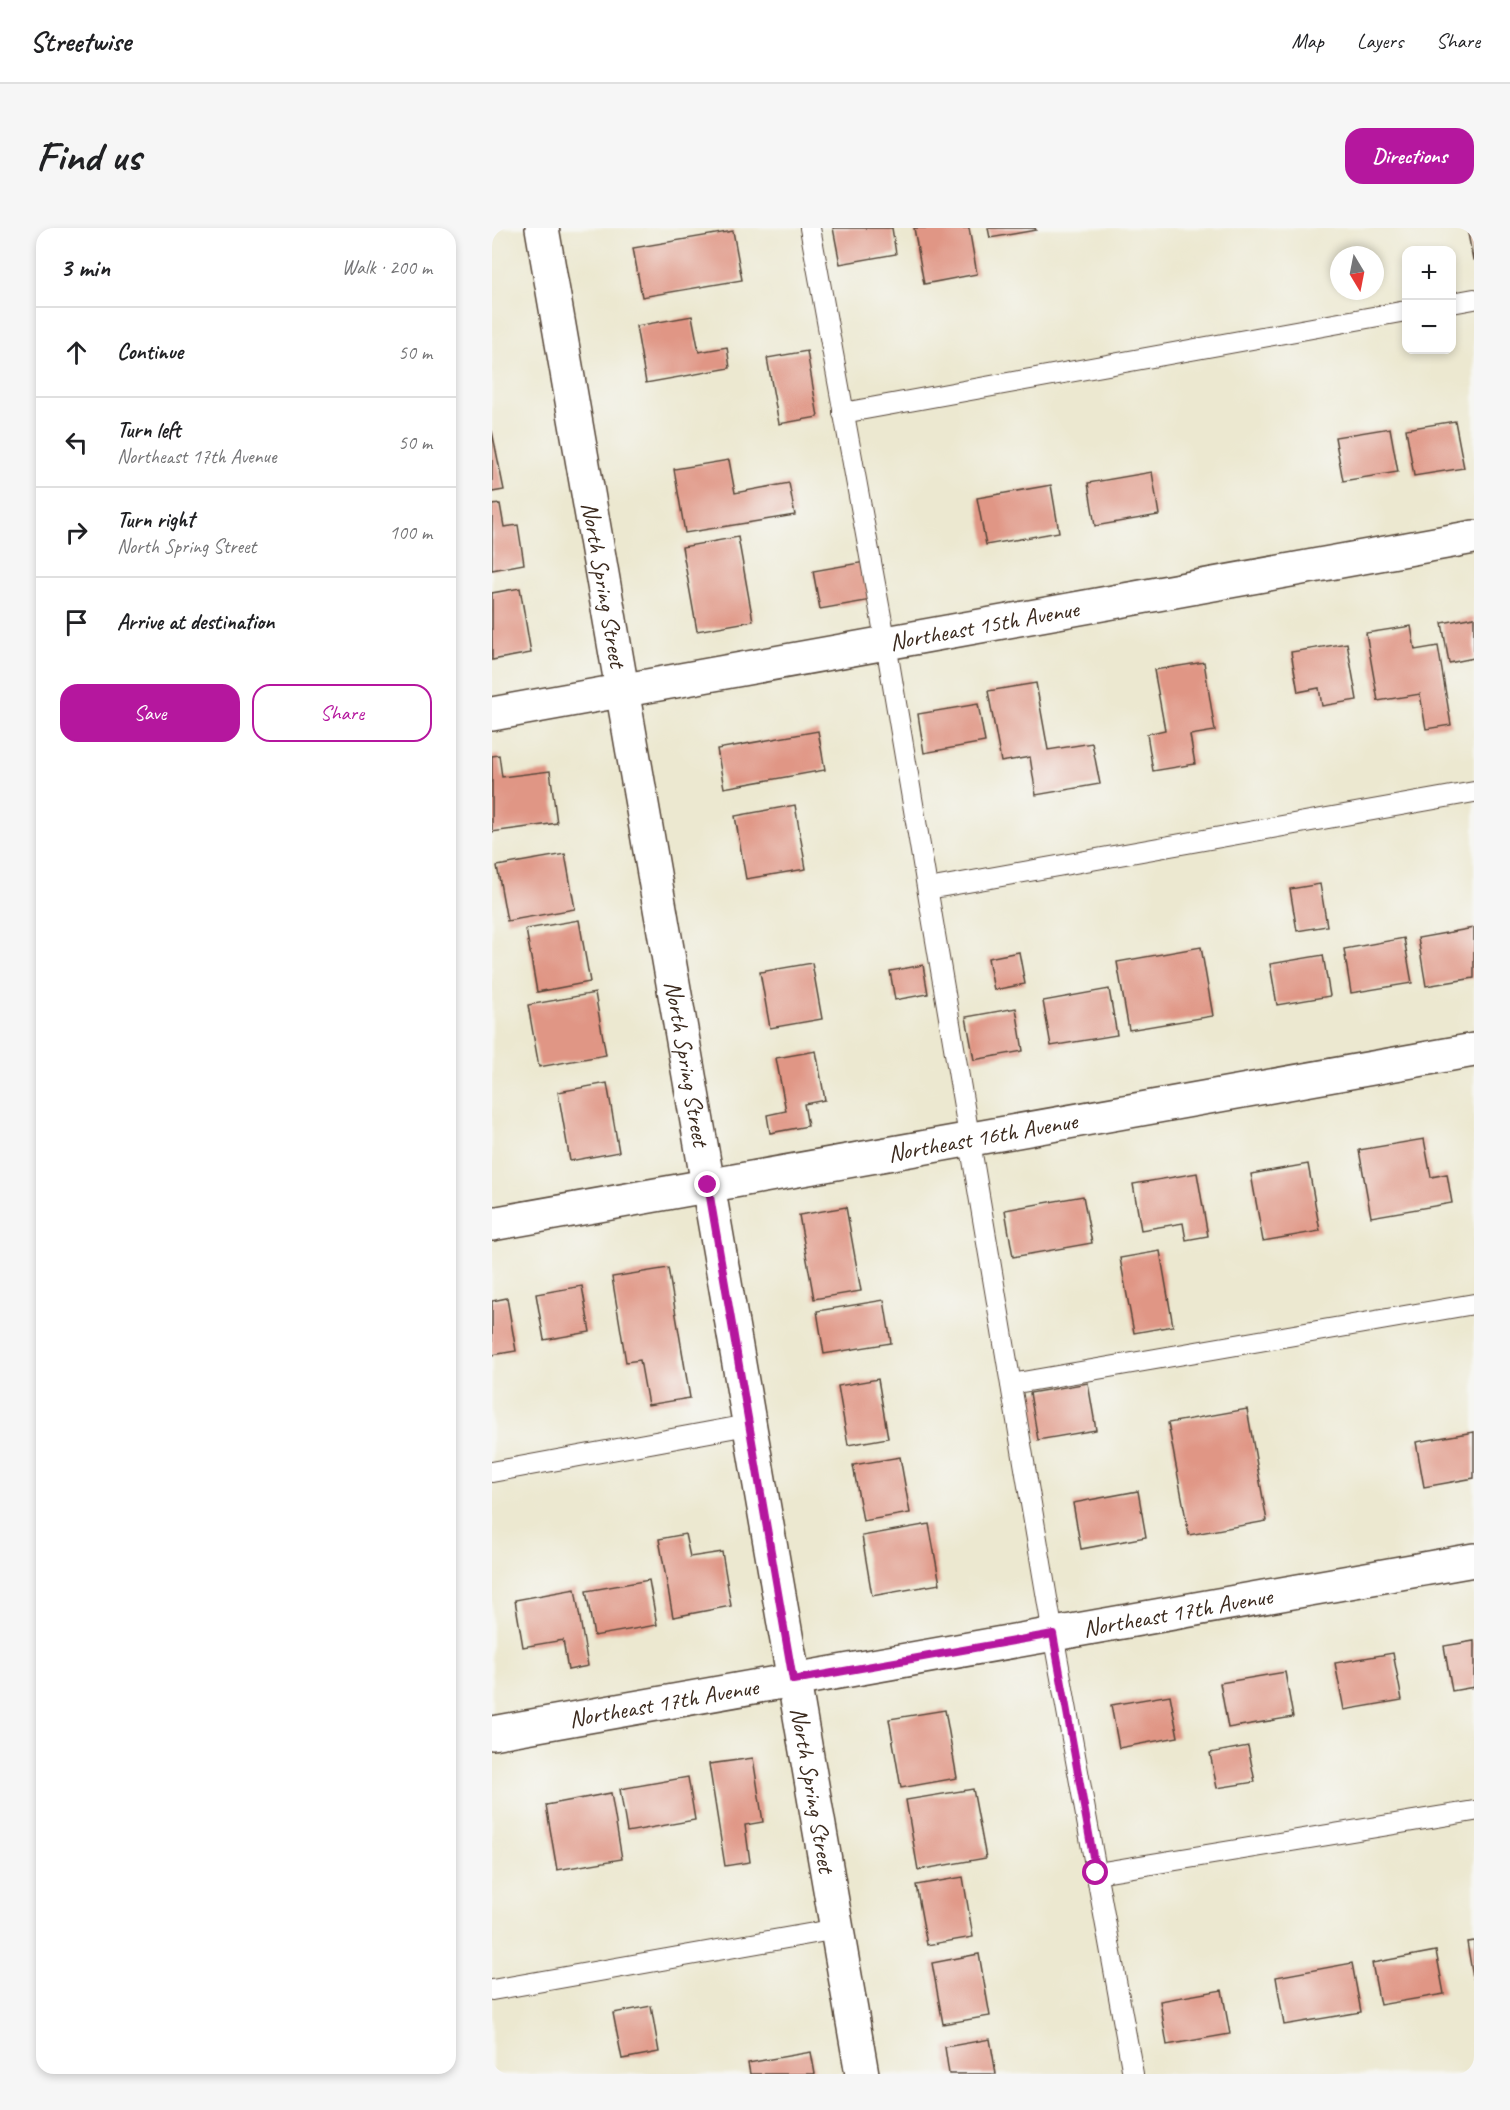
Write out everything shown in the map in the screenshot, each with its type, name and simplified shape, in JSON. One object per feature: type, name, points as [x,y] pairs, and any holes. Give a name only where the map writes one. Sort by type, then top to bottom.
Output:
[{"type":"street","name":"North Spring Street","points":[[542,228],[862,2074]]},
{"type":"street","name":"Northeast 15th Avenue","points":[[492,714],[1474,537]]},
{"type":"street","name":"Northeast 16th Avenue","points":[[492,1224],[1474,1050]]},
{"type":"street","name":"Northeast 17th Avenue","points":[[492,1732],[1474,1560]]},
{"type":"lane","points":[[810,228],[886,644],[1053,1634],[1133,2074]]},
{"type":"lane","points":[[1456,302],[1474,299]]},
{"type":"lane","points":[[843,412],[1402,312]]},
{"type":"lane","points":[[928,890],[1474,792]]},
{"type":"lane","points":[[1011,1384],[1474,1304]]},
{"type":"lane","points":[[492,1472],[748,1425]]},
{"type":"lane","points":[[1096,1873],[1474,1810]]},
{"type":"lane","points":[[492,1990],[837,1929]]},
{"type":"building","points":[[833,228],[892,228],[896,254],[840,264]]},
{"type":"building","points":[[914,228],[969,228],[977,274],[924,284]]},
{"type":"building","points":[[988,228],[1035,228],[1036,230],[990,238]]},
{"type":"building","points":[[1467,228],[1474,228],[1474,260],[1473,260]]},
{"type":"building","points":[[733,231],[742,280],[642,297],[633,248]]},
{"type":"building","points":[[692,316],[699,352],[727,347],[730,368],[646,383],[636,326]]},
{"type":"building","points":[[807,351],[818,417],[779,424],[767,358]]},
{"type":"building","points":[[1455,421],[1464,468],[1414,476],[1406,429]]},
{"type":"building","points":[[1390,428],[1398,472],[1343,481],[1335,437]]},
{"type":"building","points":[[492,431],[504,490],[492,492]]},
{"type":"building","points":[[729,460],[735,493],[789,483],[795,515],[685,533],[674,469]]},
{"type":"building","points":[[1152,472],[1159,515],[1095,526],[1088,483]]},
{"type":"building","points":[[1051,485],[1059,532],[986,545],[977,498]]},
{"type":"building","points":[[500,504],[504,527],[518,525],[524,564],[492,570],[492,505]]},
{"type":"building","points":[[738,537],[753,621],[697,631],[682,547]]},
{"type":"building","points":[[865,562],[872,600],[820,609],[813,571]]},
{"type":"building","points":[[520,588],[531,653],[492,660],[492,593]]},
{"type":"building","points":[[1474,617],[1474,658],[1449,663],[1442,623]]},
{"type":"building","points":[[1411,626],[1415,650],[1438,646],[1451,725],[1426,729],[1420,694],[1378,701],[1366,633]]},
{"type":"building","points":[[1347,643],[1357,700],[1322,706],[1319,688],[1298,692],[1291,652]]},
{"type":"building","points":[[1204,662],[1215,731],[1190,735],[1195,764],[1153,771],[1147,734],[1165,730],[1154,670]]},
{"type":"building","points":[[1036,683],[1048,750],[1092,743],[1100,784],[1036,795],[1030,757],[1001,762],[988,691]]},
{"type":"building","points":[[978,704],[985,742],[924,753],[918,714]]},
{"type":"building","points":[[818,731],[825,770],[724,788],[717,749]]},
{"type":"building","points":[[499,755],[502,777],[550,771],[557,823],[492,832],[492,756]]},
{"type":"building","points":[[795,805],[806,869],[746,879],[735,816]]},
{"type":"building","points":[[565,854],[575,909],[507,921],[497,866]]},
{"type":"building","points":[[1320,884],[1327,926],[1297,931],[1290,889]]},
{"type":"building","points":[[579,920],[590,982],[537,992],[526,929]]},
{"type":"building","points":[[1474,928],[1474,978],[1426,986],[1418,938]]},
{"type":"building","points":[[1404,938],[1412,983],[1351,993],[1344,949]]},
{"type":"building","points":[[1201,947],[1213,1016],[1129,1030],[1117,962]]},
{"type":"building","points":[[1019,952],[1025,984],[994,990],[988,958]]},
{"type":"building","points":[[1323,955],[1330,996],[1277,1005],[1270,964]]},
{"type":"building","points":[[812,963],[822,1019],[770,1028],[760,972]]},
{"type":"building","points":[[923,965],[928,994],[895,1000],[890,971]]},
{"type":"building","points":[[1109,989],[1117,1035],[1051,1046],[1043,1001]]},
{"type":"building","points":[[595,993],[606,1055],[539,1067],[528,1005]]},
{"type":"building","points":[[1016,1008],[1023,1051],[974,1060],[966,1017]]},
{"type":"building","points":[[816,1051],[825,1100],[804,1104],[808,1126],[770,1133],[767,1115],[786,1111],[776,1058]]},
{"type":"building","points":[[607,1083],[619,1152],[570,1161],[558,1092]]},
{"type":"building","points":[[1424,1139],[1431,1177],[1447,1174],[1452,1203],[1371,1217],[1359,1150]]},
{"type":"building","points":[[1308,1164],[1320,1231],[1263,1241],[1251,1174]]},
{"type":"building","points":[[1197,1173],[1208,1236],[1186,1240],[1183,1223],[1141,1230],[1133,1184]]},
{"type":"building","points":[[1083,1196],[1092,1243],[1013,1257],[1005,1210]]},
{"type":"building","points":[[846,1207],[861,1291],[814,1299],[799,1215]]},
{"type":"building","points":[[1160,1251],[1173,1326],[1134,1333],[1120,1258]]},
{"type":"building","points":[[668,1268],[690,1398],[648,1405],[640,1360],[626,1362],[612,1277]]},
{"type":"building","points":[[582,1286],[590,1332],[544,1340],[536,1294]]},
{"type":"building","points":[[507,1298],[516,1351],[492,1355],[492,1301]]},
{"type":"building","points":[[884,1300],[891,1343],[824,1354],[817,1311]]},
{"type":"building","points":[[878,1379],[888,1438],[848,1445],[838,1386]]},
{"type":"building","points":[[1088,1383],[1096,1430],[1038,1440],[1030,1393]]},
{"type":"building","points":[[1247,1409],[1267,1521],[1189,1535],[1168,1423]]},
{"type":"building","points":[[1474,1432],[1474,1478],[1424,1487],[1416,1442]]},
{"type":"building","points":[[900,1457],[910,1513],[863,1521],[853,1465]]},
{"type":"building","points":[[1138,1491],[1146,1537],[1081,1549],[1073,1503]]},
{"type":"building","points":[[929,1524],[940,1584],[872,1596],[862,1536]]},
{"type":"building","points":[[685,1534],[690,1557],[722,1552],[731,1606],[673,1617],[659,1539]]},
{"type":"building","points":[[649,1580],[657,1625],[594,1636],[586,1591]]},
{"type":"building","points":[[575,1589],[588,1666],[568,1670],[563,1640],[523,1647],[515,1600]]},
{"type":"building","points":[[1474,1641],[1474,1687],[1452,1691],[1444,1646]]},
{"type":"building","points":[[1393,1653],[1402,1700],[1344,1710],[1335,1663]]},
{"type":"building","points":[[1285,1672],[1293,1717],[1228,1728],[1220,1683]]},
{"type":"building","points":[[1170,1695],[1178,1737],[1119,1748],[1111,1705]]},
{"type":"building","points":[[945,1710],[957,1778],[901,1788],[889,1719]]},
{"type":"building","points":[[1248,1746],[1255,1782],[1217,1788],[1210,1753]]},
{"type":"building","points":[[753,1758],[763,1822],[745,1825],[750,1862],[725,1866],[709,1764]]},
{"type":"building","points":[[688,1777],[695,1820],[627,1832],[620,1789]]},
{"type":"building","points":[[973,1789],[986,1858],[918,1870],[906,1800]]},
{"type":"building","points":[[611,1793],[622,1859],[557,1870],[546,1805]]},
{"type":"building","points":[[963,1877],[973,1937],[927,1945],[916,1885]]},
{"type":"building","points":[[1474,1941],[1474,1978],[1473,1978],[1467,1942]]},
{"type":"building","points":[[1436,1951],[1444,1994],[1380,2005],[1372,1963]]},
{"type":"building","points":[[979,1954],[990,2016],[943,2024],[932,1963]]},
{"type":"building","points":[[1352,1963],[1361,2012],[1284,2025],[1276,1977]]},
{"type":"building","points":[[1222,1990],[1230,2034],[1167,2045],[1160,2001]]},
{"type":"building","points":[[651,2006],[659,2052],[622,2059],[613,2013]]},
{"type":"building","points":[[990,2039],[996,2074],[949,2074],[945,2047]]},
{"type":"building","points":[[811,2052],[815,2074],[750,2074],[748,2063]]},
{"type":"route","points":[[708,1185],[793,1680],[1053,1634],[1096,1873]]}]
